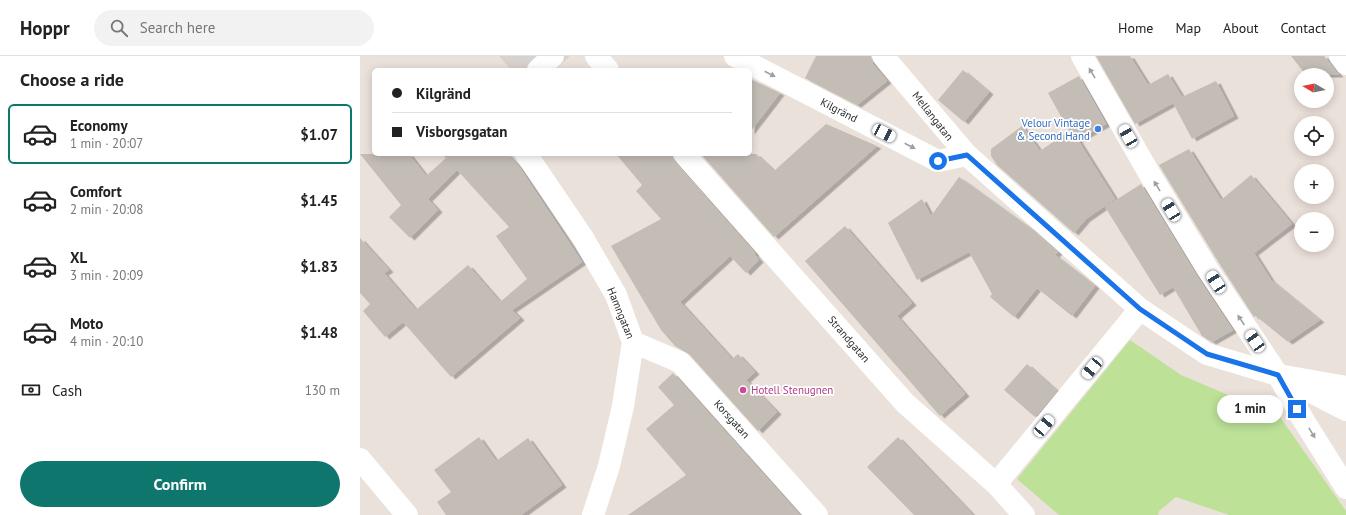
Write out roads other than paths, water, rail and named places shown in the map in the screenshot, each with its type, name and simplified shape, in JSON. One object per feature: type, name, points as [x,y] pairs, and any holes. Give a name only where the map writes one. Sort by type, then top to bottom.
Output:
[{"type":"street","points":[[540,68],[553,56]]},
{"type":"street","points":[[596,56],[606,68]]},
{"type":"street","name":"Kilgränd","points":[[735,56],[938,161],[967,155]]},
{"type":"street","name":"Mellangatan","points":[[883,56],[967,155],[1140,309],[1207,354],[1278,375]]},
{"type":"street","points":[[1082,56],[1149,173],[1208,270],[1278,375],[1304,421],[1346,488]]},
{"type":"street","points":[[1340,56],[1346,64]]},
{"type":"street","name":"Hamngatan","points":[[527,156],[583,238],[613,288],[633,342],[623,406],[609,466],[593,515]]},
{"type":"street","name":"Strandgatan","points":[[686,156],[905,403],[996,484],[1024,515]]},
{"type":"street","points":[[996,484],[1140,309]]},
{"type":"street","name":"Korsgatan","points":[[633,342],[680,362],[817,515]]},
{"type":"street","points":[[1278,375],[1346,387]]},
{"type":"street","points":[[1278,375],[1346,410]]},
{"type":"street","points":[[360,459],[407,515]]},
{"type":"place","name":"Velour Vintage & Second Hand","points":[[1098,129]]},
{"type":"place","name":"Hotell Stenugnen","points":[[743,390]]}]
